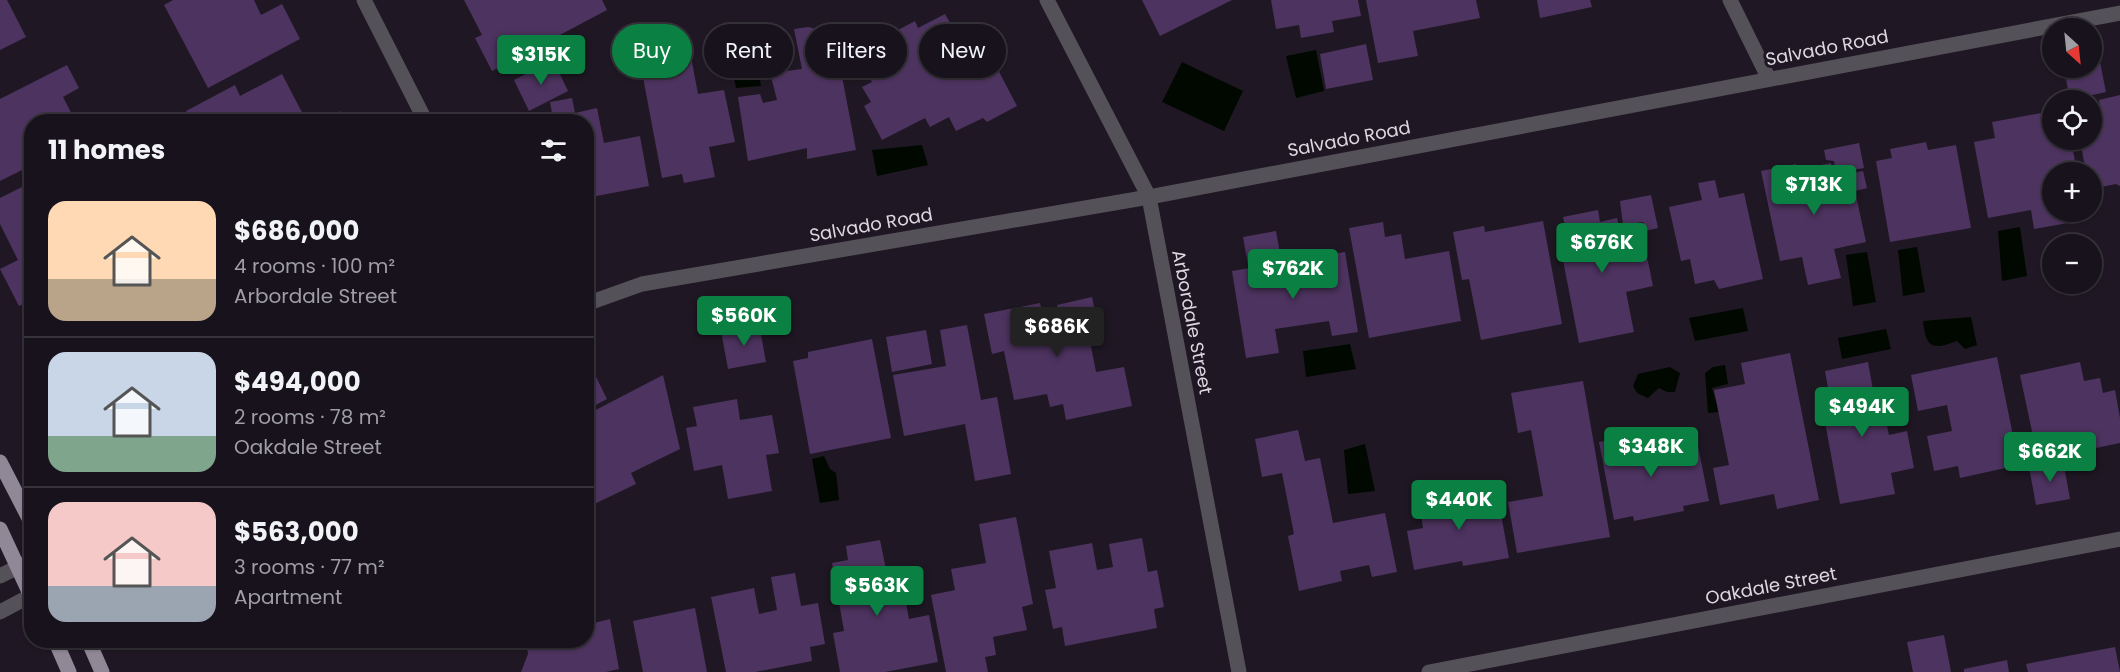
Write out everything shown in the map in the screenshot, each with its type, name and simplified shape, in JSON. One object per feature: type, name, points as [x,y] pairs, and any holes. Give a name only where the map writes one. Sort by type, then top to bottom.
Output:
[{"type":"main road","points":[[0,462],[24,508]]},
{"type":"main road","points":[[0,529],[24,563]]},
{"type":"main road","points":[[58,648],[69,672]]},
{"type":"main road","points":[[92,648],[102,672]]},
{"type":"street","points":[[364,0],[422,114]]},
{"type":"street","name":"Arbordale Street","points":[[1047,0],[1149,196],[1239,672]]},
{"type":"street","points":[[1730,0],[1769,79]]},
{"type":"street","name":"Salvado Road","points":[[594,301],[642,284],[1149,196],[2120,13]]},
{"type":"street","name":"Oakdale Street","points":[[1429,672],[2120,539]]},
{"type":"street","points":[[0,576],[24,564]]},
{"type":"street","points":[[0,612],[24,600]]},
{"type":"shaded area","points":[[1316,50],[1324,91],[1296,98],[1286,56]]},
{"type":"shaded area","points":[[1182,62],[1243,91],[1224,131],[1162,102]]},
{"type":"shaded area","points":[[734,78],[760,78],[761,86],[736,88]]},
{"type":"shaded area","points":[[922,145],[928,165],[877,176],[872,150]]},
{"type":"shaded area","points":[[2020,227],[2027,276],[2002,281],[1998,231]]},
{"type":"shaded area","points":[[1917,247],[1925,292],[1903,296],[1898,250]]},
{"type":"shaded area","points":[[1867,252],[1876,302],[1853,306],[1846,255]]},
{"type":"shaded area","points":[[1743,308],[1748,331],[1695,341],[1689,318]]},
{"type":"shaded area","points":[[1971,317],[1977,345],[1965,349],[1957,341],[1936,346],[1932,345],[1926,337],[1923,321]]},
{"type":"shaded area","points":[[1886,329],[1891,349],[1842,359],[1838,338]]},
{"type":"shaded area","points":[[1350,344],[1356,369],[1306,377],[1303,351]]},
{"type":"shaded area","points":[[1725,365],[1728,384],[1712,388],[1719,412],[1708,413],[1705,373],[1713,367]]},
{"type":"shaded area","points":[[1670,367],[1680,373],[1675,392],[1667,392],[1659,388],[1648,398],[1637,393],[1633,386],[1638,374]]},
{"type":"shaded area","points":[[1365,444],[1375,491],[1348,494],[1344,450]]},
{"type":"shaded area","points":[[824,456],[830,469],[836,473],[839,500],[820,503],[812,459]]},
{"type":"building","points":[[0,0],[7,0],[26,37],[0,50]]},
{"type":"building","points":[[173,0],[254,0],[261,15],[282,4],[300,39],[208,88],[164,5]]},
{"type":"building","points":[[464,0],[602,0],[607,10],[492,71],[475,38],[482,35]]},
{"type":"building","points":[[1142,0],[1232,0],[1160,36]]},
{"type":"building","points":[[1271,0],[1358,0],[1361,16],[1332,21],[1334,32],[1301,38],[1299,25],[1276,29]]},
{"type":"building","points":[[1366,0],[1476,0],[1480,18],[1413,31],[1418,56],[1378,63]]},
{"type":"building","points":[[1537,0],[1590,0],[1592,7],[1540,18]]},
{"type":"building","points":[[945,14],[951,24],[926,24]]},
{"type":"building","points":[[915,21],[918,28],[919,78],[1002,78],[1017,106],[987,122],[983,118],[956,131],[949,117],[930,127],[925,118],[882,140],[864,106],[871,102],[862,87],[872,82],[870,78],[907,78],[907,25]]},
{"type":"building","points":[[805,27],[805,78],[842,78],[856,150],[807,159],[807,148],[748,161],[738,97],[760,94],[763,103],[777,100],[771,78],[793,78],[793,70],[802,69],[794,29]]},
{"type":"building","points":[[1366,44],[1373,80],[1326,89],[1320,54]]},
{"type":"building","points":[[553,60],[568,91],[529,111],[514,80]]},
{"type":"building","points":[[692,62],[698,94],[724,90],[735,142],[709,147],[715,177],[684,183],[682,174],[662,178],[643,78],[692,78]]},
{"type":"building","points":[[67,65],[79,88],[63,97],[72,114],[24,114],[24,169],[0,181],[0,99]]},
{"type":"building","points":[[2102,72],[2106,92],[2068,90],[2066,78],[2102,78]]},
{"type":"building","points":[[282,74],[303,114],[188,114],[186,111],[235,85],[240,96]]},
{"type":"building","points":[[2120,95],[2120,186],[2116,184],[2102,187],[2102,162],[2084,162],[2082,150],[2102,150],[2102,99]]},
{"type":"building","points":[[572,98],[575,113],[597,108],[604,143],[640,136],[649,186],[594,196],[594,114],[548,114],[552,113],[550,102]]},
{"type":"building","points":[[2042,113],[2042,150],[2073,150],[2075,162],[2042,162],[2042,222],[2074,222],[2034,229],[2031,210],[1988,218],[1974,142],[1995,138],[1992,122]]},
{"type":"building","points":[[1926,142],[1928,150],[1956,145],[1971,228],[1890,242],[1876,161],[1892,158],[1890,149]]},
{"type":"building","points":[[1859,143],[1864,168],[1836,173],[1834,161],[1826,160],[1824,150]]},
{"type":"building","points":[[1831,163],[1835,177],[1863,171],[1867,188],[1855,191],[1866,242],[1834,249],[1841,278],[1808,285],[1802,257],[1780,261],[1761,171],[1796,164],[1797,170]]},
{"type":"building","points":[[1715,180],[1719,198],[1744,193],[1763,279],[1719,289],[1714,280],[1695,284],[1690,259],[1681,261],[1669,207],[1702,200],[1698,183]]},
{"type":"building","points":[[24,186],[24,304],[19,306],[0,269],[18,260],[0,224],[0,198]]},
{"type":"building","points":[[1651,195],[1658,228],[1645,231],[1643,222],[1623,225],[1620,201]]},
{"type":"building","points":[[1598,210],[1600,222],[1617,218],[1620,232],[1641,228],[1653,286],[1626,292],[1634,332],[1579,343],[1558,234],[1566,231],[1563,217]]},
{"type":"building","points":[[1543,221],[1562,324],[1481,340],[1469,279],[1462,280],[1453,232],[1484,226],[1485,232]]},
{"type":"building","points":[[1383,222],[1385,237],[1401,234],[1405,259],[1449,251],[1461,321],[1369,338],[1349,228]]},
{"type":"building","points":[[1276,231],[1281,259],[1248,265],[1243,237]]},
{"type":"building","points":[[1345,252],[1358,332],[1332,336],[1329,321],[1275,329],[1279,353],[1246,358],[1232,271]]},
{"type":"building","points":[[1092,297],[1100,334],[1089,336],[1096,372],[1124,367],[1132,406],[1066,420],[1063,404],[1050,407],[1047,394],[1014,400],[1004,351],[992,354],[984,314],[1040,303],[1045,325],[1060,322],[1057,305]]},
{"type":"building","points":[[759,324],[766,362],[728,369],[721,331]]},
{"type":"building","points":[[967,325],[981,400],[997,397],[1011,474],[975,481],[965,424],[904,436],[893,375],[946,366],[940,330]]},
{"type":"building","points":[[926,330],[932,364],[892,372],[886,337]]},
{"type":"building","points":[[872,339],[891,438],[810,454],[793,361],[808,358],[808,352]]},
{"type":"building","points":[[1790,353],[1819,500],[1777,509],[1774,494],[1720,505],[1713,468],[1729,465],[1714,390],[1745,384],[1741,363]]},
{"type":"building","points":[[1997,357],[2019,465],[1960,478],[1958,466],[1934,471],[1927,436],[1952,431],[1947,405],[1918,411],[1911,375]]},
{"type":"building","points":[[1868,362],[1878,418],[1885,416],[1889,435],[1907,431],[1914,468],[1891,473],[1895,494],[1840,504],[1825,422],[1834,421],[1825,371]]},
{"type":"building","points":[[2080,362],[2084,381],[2100,378],[2103,393],[2115,390],[2120,418],[2120,443],[2038,460],[2020,375]]},
{"type":"building","points":[[594,373],[607,399],[594,406]]},
{"type":"building","points":[[663,375],[680,449],[631,473],[636,484],[594,504],[594,411]]},
{"type":"building","points":[[1583,381],[1610,537],[1517,553],[1508,502],[1543,496],[1531,430],[1518,433],[1511,393]]},
{"type":"building","points":[[737,399],[740,420],[772,415],[779,453],[766,455],[772,491],[728,499],[722,465],[694,471],[686,428],[697,426],[693,407]]},
{"type":"building","points":[[1298,430],[1305,461],[1320,458],[1333,523],[1385,513],[1397,572],[1372,577],[1369,565],[1340,571],[1342,581],[1299,591],[1288,536],[1294,534],[1282,473],[1262,477],[1255,439]]},
{"type":"building","points":[[1652,431],[1657,454],[1698,446],[1709,501],[1683,506],[1684,511],[1634,521],[1633,516],[1614,520],[1599,442]]},
{"type":"building","points":[[2063,460],[2070,499],[2036,505],[2029,467]]},
{"type":"building","points":[[1496,487],[1509,558],[1463,566],[1462,561],[1414,570],[1407,531],[1423,528],[1419,501]]},
{"type":"building","points":[[1016,517],[1033,604],[1022,607],[1027,630],[993,637],[996,655],[985,657],[988,672],[946,672],[931,595],[955,590],[951,569],[986,563],[979,524]]},
{"type":"building","points":[[1142,538],[1148,572],[1157,570],[1164,607],[1154,609],[1157,628],[1065,646],[1062,627],[1053,629],[1045,590],[1056,588],[1049,551],[1092,543],[1097,570],[1113,567],[1109,544]]},
{"type":"building","points":[[880,540],[888,579],[901,577],[909,619],[929,615],[938,662],[885,672],[840,672],[833,633],[844,631],[832,563],[848,560],[846,546]]},
{"type":"building","points":[[795,573],[801,606],[818,603],[825,644],[810,647],[812,661],[755,672],[726,672],[711,597],[754,588],[759,614],[777,610],[771,577]]},
{"type":"building","points":[[695,608],[707,672],[643,672],[633,621]]},
{"type":"building","points":[[610,619],[619,669],[606,672],[521,672],[528,654],[527,648],[594,648],[594,623]]},
{"type":"building","points":[[1944,635],[1951,672],[1913,672],[1907,642]]},
{"type":"building","points":[[2115,647],[2120,672],[2028,672],[2026,664]]},
{"type":"building","points":[[2007,660],[2009,672],[1964,672],[1964,669]]}]
